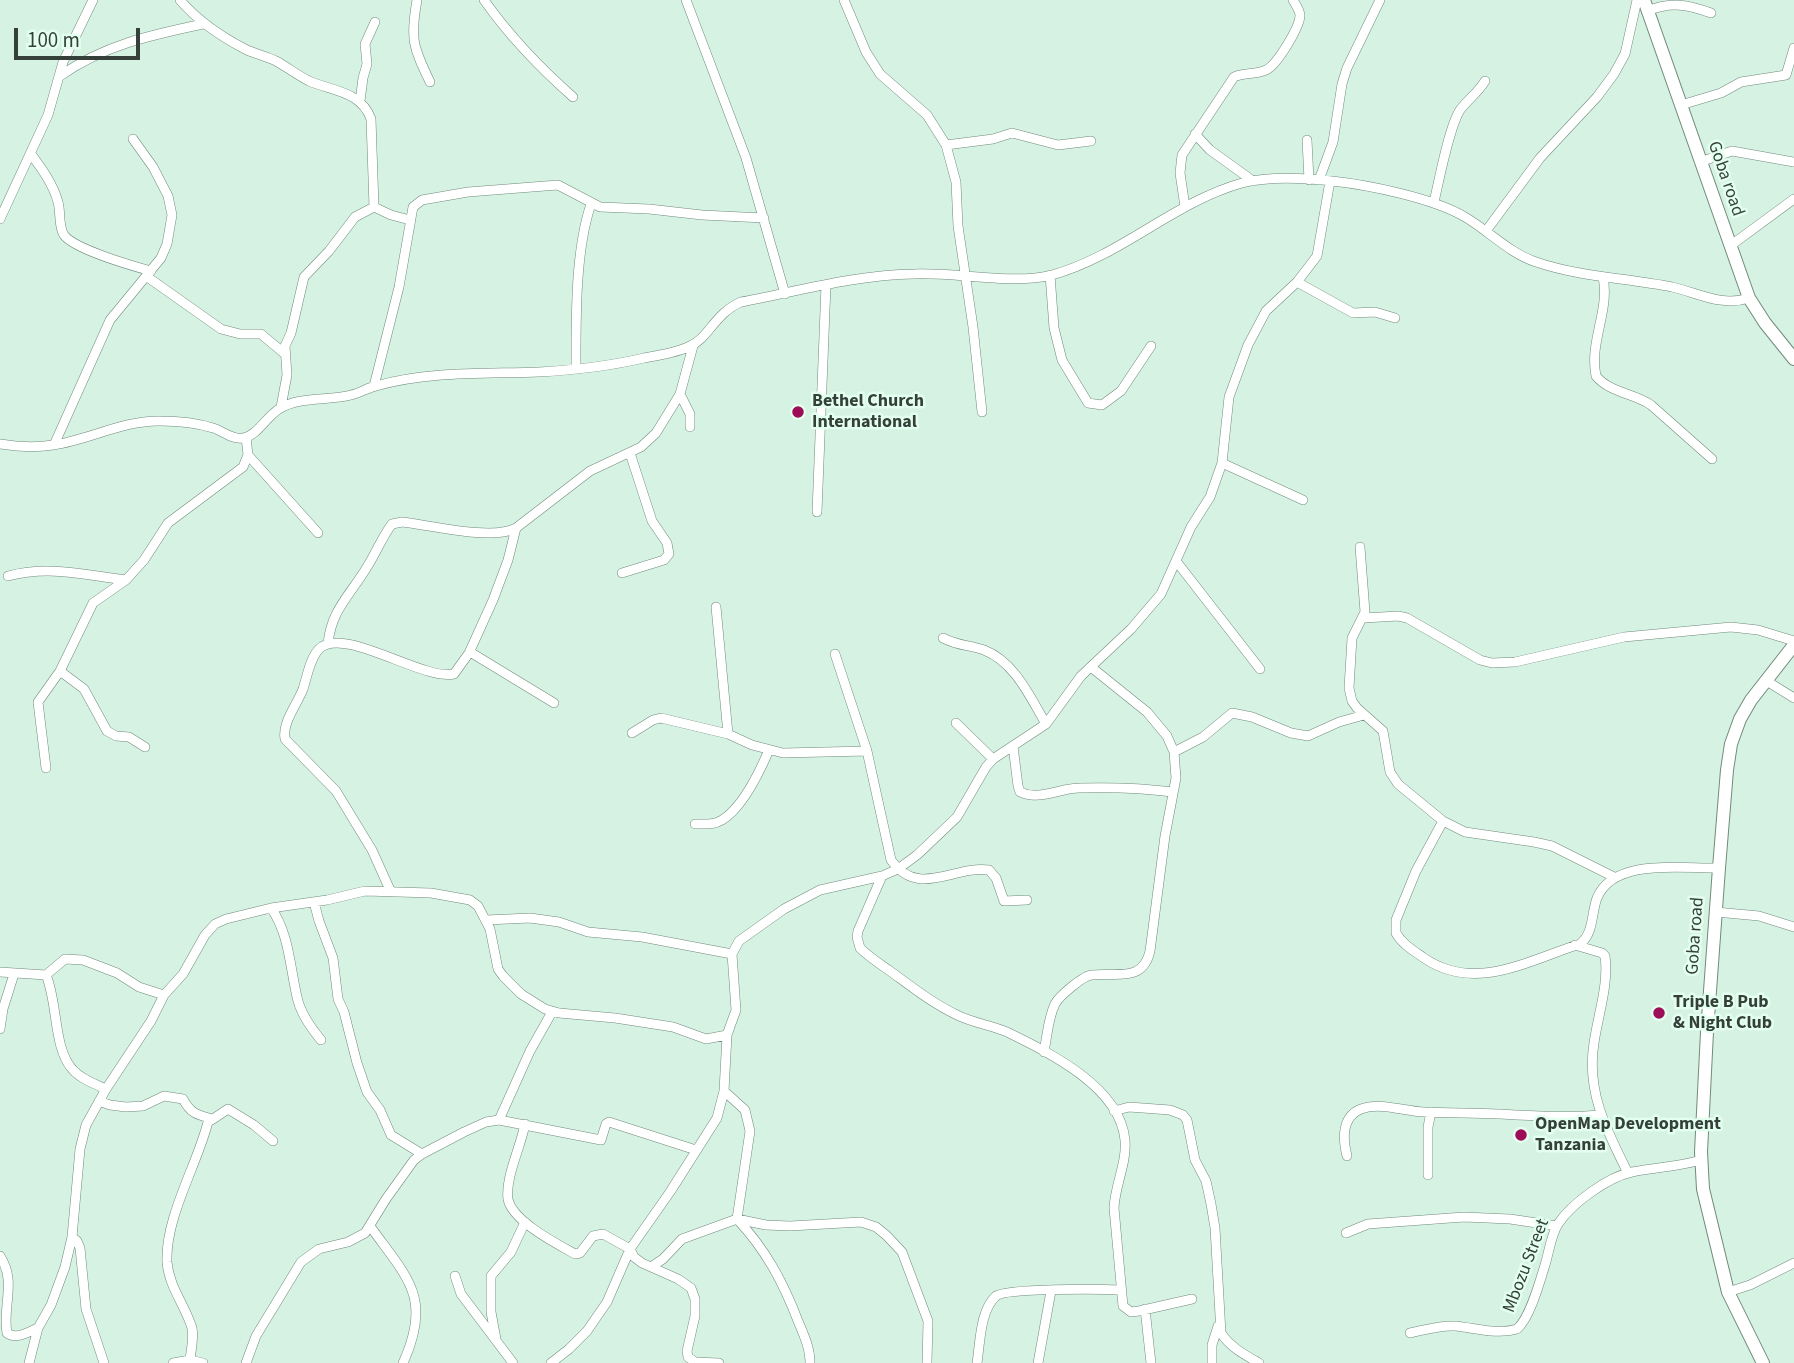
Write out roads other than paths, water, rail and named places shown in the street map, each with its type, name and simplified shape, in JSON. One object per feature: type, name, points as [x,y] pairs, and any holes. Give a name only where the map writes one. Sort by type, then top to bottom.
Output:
[{"type":"street","points":[[0,219],[48,115],[63,62],[93,0]]},
{"type":"street","points":[[180,0],[203,24],[246,50],[275,60],[305,79],[340,90],[360,101],[368,109],[371,118],[374,207]]},
{"type":"street","points":[[417,0],[413,45],[430,82]]},
{"type":"street","points":[[484,0],[529,57],[573,97]]},
{"type":"street","points":[[686,0],[734,123],[758,194],[785,293]]},
{"type":"street","points":[[844,0],[866,52],[880,74],[927,115],[946,145],[956,182],[958,226],[975,339],[982,412]]},
{"type":"street","points":[[1185,207],[1180,165],[1182,155],[1234,77],[1265,71],[1275,63],[1298,25],[1300,14],[1293,0]]},
{"type":"street","points":[[1314,180],[1333,142],[1347,68],[1380,0]]},
{"type":"street","points":[[1486,231],[1540,158],[1597,97],[1614,74],[1625,54],[1637,0]]},
{"type":"street","points":[[1646,6],[1679,4],[1711,13]]},
{"type":"street","name":"Goba road","points":[[1646,6],[1749,298],[1794,359]]},
{"type":"street","points":[[360,101],[368,64],[365,44],[375,22]]},
{"type":"street","points":[[60,76],[85,59],[110,49],[203,24]]},
{"type":"street","points":[[1681,105],[1721,93],[1741,82],[1786,75],[1794,48]]},
{"type":"street","points":[[1434,202],[1455,121],[1462,107],[1478,93],[1485,81]]},
{"type":"street","points":[[946,145],[993,139],[1012,133],[1058,145],[1091,141]]},
{"type":"street","points":[[1195,134],[1210,150],[1253,181]]},
{"type":"street","points":[[54,445],[110,320],[161,258],[167,244],[172,215],[168,196],[133,139]]},
{"type":"street","points":[[1307,140],[1314,180]]},
{"type":"street","points":[[1700,162],[1732,151],[1794,162]]},
{"type":"street","points":[[31,154],[54,191],[59,203],[64,234],[68,239],[148,274],[221,329],[240,334],[261,334],[285,355]]},
{"type":"street","points":[[328,644],[333,620],[392,524],[402,522],[469,532],[500,532],[516,528],[590,471],[641,447],[656,433],[680,394],[693,346],[729,307],[741,302],[861,277],[965,274],[1011,278],[1050,275],[1082,264],[1213,194],[1253,181],[1314,180],[1434,202],[1450,209],[1530,260],[1602,277],[1672,288],[1715,300],[1749,298]]},
{"type":"street","points":[[551,1363],[578,1340],[601,1312],[630,1249],[718,1118],[724,1091],[727,1035],[736,1010],[732,954],[739,941],[820,890],[882,876],[898,869],[917,855],[957,817],[993,759],[1046,724],[1081,676],[1131,629],[1161,594],[1191,527],[1210,497],[1222,463],[1229,397],[1248,345],[1266,311],[1297,282],[1317,256],[1330,181]]},
{"type":"street","points":[[374,386],[399,287],[410,220],[415,204],[422,200],[468,192],[558,185],[600,207],[764,218]]},
{"type":"street","points":[[1730,246],[1794,200]]},
{"type":"street","points":[[576,369],[576,308],[591,204]]},
{"type":"street","points":[[374,207],[410,220]]},
{"type":"street","points":[[281,407],[287,374],[285,355],[304,277],[329,251],[355,217],[374,207]]},
{"type":"street","points":[[1050,275],[1054,328],[1062,360],[1088,403],[1102,405],[1121,391],[1151,346]]},
{"type":"street","points":[[1602,277],[1606,300],[1596,341],[1596,376],[1610,388],[1651,405],[1712,459]]},
{"type":"street","points":[[1297,282],[1353,313],[1374,312],[1395,318]]},
{"type":"street","points":[[817,512],[826,285]]},
{"type":"street","points":[[0,444],[30,448],[54,445],[144,421],[199,424],[236,438],[246,438],[281,407],[352,395],[399,380],[576,369],[624,362],[693,346]]},
{"type":"street","points":[[680,394],[690,414],[690,427]]},
{"type":"street","points":[[46,768],[38,702],[60,671],[88,609],[101,596],[125,580],[144,560],[168,523],[239,472],[248,456],[246,438]]},
{"type":"street","points":[[622,573],[664,561],[669,554],[667,544],[652,520],[630,453]]},
{"type":"street","points":[[248,456],[318,533]]},
{"type":"street","points":[[1222,463],[1303,500]]},
{"type":"street","points":[[390,890],[372,850],[336,791],[285,739],[284,729],[313,660],[320,648],[328,644],[335,642],[358,647],[449,675],[460,668],[470,652],[498,588],[516,528]]},
{"type":"street","points":[[1360,547],[1364,618],[1352,638],[1349,672],[1352,701],[1363,715],[1383,731],[1390,772],[1398,784],[1443,821],[1465,832],[1552,846],[1614,877]]},
{"type":"street","points":[[1177,561],[1260,669]]},
{"type":"street","points":[[8,576],[30,570],[52,570],[125,580]]},
{"type":"street","points":[[716,607],[728,734]]},
{"type":"street","points":[[1364,618],[1407,618],[1480,660],[1492,663],[1531,659],[1624,637],[1724,628],[1758,630],[1794,643]]},
{"type":"street","points":[[943,638],[957,645],[995,655],[1007,664],[1046,724]]},
{"type":"street","name":"Goba road","points":[[1763,1363],[1728,1292],[1703,1189],[1701,1160],[1707,1032],[1731,744],[1740,719],[1765,680],[1794,643]]},
{"type":"street","points":[[470,652],[554,703]]},
{"type":"street","points":[[835,654],[867,751],[891,860],[898,869],[905,875],[916,878],[989,870],[996,878],[1004,901],[1027,900]]},
{"type":"street","points":[[1044,1052],[1051,1014],[1061,996],[1085,976],[1128,974],[1139,971],[1147,963],[1173,793],[1176,765],[1167,736],[1147,712],[1091,667]]},
{"type":"street","points":[[60,671],[84,689],[107,731],[116,736],[129,737],[145,747]]},
{"type":"street","points":[[1765,680],[1794,698]]},
{"type":"street","points":[[1174,752],[1203,737],[1232,713],[1308,736],[1363,715]]},
{"type":"street","points":[[632,733],[661,718],[728,734],[783,753],[867,751]]},
{"type":"street","points":[[956,723],[993,759]]},
{"type":"street","points":[[1013,746],[1018,786],[1020,792],[1025,795],[1084,788],[1173,793]]},
{"type":"street","points":[[695,824],[709,824],[724,819],[758,775],[769,750]]},
{"type":"street","points":[[1443,821],[1416,871],[1396,920],[1396,933],[1398,938],[1432,964],[1471,975],[1499,973],[1574,945],[1588,936],[1597,898],[1614,877],[1644,868],[1719,868]]},
{"type":"street","points":[[882,876],[858,931],[860,948],[931,1001],[959,1016],[1008,1033],[1044,1052],[1095,1085],[1122,1125],[1125,1139],[1123,1166],[1114,1208],[1120,1264],[1119,1290],[1123,1306],[1131,1312],[1192,1298]]},
{"type":"street","points":[[29,1363],[38,1328],[51,1305],[65,1267],[72,1237],[80,1149],[86,1125],[106,1089],[151,1021],[164,995],[183,974],[215,924],[271,908],[365,891],[431,893],[470,900],[478,906],[490,929],[498,969],[503,976],[521,994],[552,1012],[639,1021],[673,1027],[706,1039],[727,1035]]},
{"type":"street","points":[[314,902],[318,921],[333,958],[338,999],[367,1092],[380,1110],[391,1135],[422,1154]]},
{"type":"street","points":[[271,908],[280,922],[292,963],[297,999],[321,1040]]},
{"type":"street","points":[[1716,912],[1759,916],[1794,927]]},
{"type":"street","points":[[486,920],[530,918],[559,922],[588,932],[642,937],[732,954]]},
{"type":"street","points":[[1574,945],[1605,956],[1605,978],[1591,1064],[1592,1080],[1600,1115],[1628,1173]]},
{"type":"street","points":[[0,972],[46,975],[65,960],[75,958],[117,974],[139,987],[164,995]]},
{"type":"street","points":[[0,1023],[14,974]]},
{"type":"street","points":[[46,975],[52,990],[60,1040],[69,1066],[84,1078],[106,1089]]},
{"type":"street","points":[[499,1119],[530,1051],[552,1012]]},
{"type":"street","points":[[724,1091],[745,1110],[750,1131],[737,1219]]},
{"type":"street","points":[[99,1101],[126,1107],[143,1106],[159,1097],[170,1096],[183,1099],[188,1109],[196,1115],[213,1119]]},
{"type":"street","points":[[1114,1111],[1129,1107],[1170,1110],[1188,1120],[1195,1160],[1206,1181],[1213,1216],[1219,1324],[1212,1345],[1212,1363]]},
{"type":"street","points":[[1347,1156],[1342,1139],[1345,1129],[1356,1112],[1370,1108],[1396,1107],[1431,1112],[1544,1118],[1600,1115]]},
{"type":"street","points":[[190,1360],[192,1331],[168,1270],[167,1249],[169,1235],[208,1122],[228,1109],[254,1125],[272,1141]]},
{"type":"street","points":[[1428,1175],[1428,1127],[1431,1112]]},
{"type":"street","points":[[246,1363],[256,1336],[301,1262],[319,1248],[358,1238],[370,1226],[414,1160],[464,1132],[499,1119],[598,1141],[609,1122],[696,1150]]},
{"type":"street","points":[[525,1124],[508,1192],[510,1206],[525,1222],[575,1254],[580,1253],[593,1236],[599,1234],[630,1249],[634,1257],[651,1267],[687,1284],[693,1293],[695,1317],[688,1357],[695,1362],[719,1363]]},
{"type":"street","name":"Mbozu Street","points":[[1410,1333],[1455,1326],[1475,1330],[1517,1329],[1524,1320],[1557,1226],[1596,1189],[1628,1173],[1677,1167],[1701,1160]]},
{"type":"street","points":[[1346,1233],[1367,1224],[1464,1217],[1510,1219],[1557,1226]]},
{"type":"street","points":[[737,1219],[757,1240],[783,1282],[807,1344],[810,1363]]},
{"type":"street","points":[[651,1267],[663,1259],[682,1239],[737,1219],[790,1226],[861,1222],[876,1227],[901,1252],[928,1321],[927,1363]]},
{"type":"street","points":[[496,1339],[491,1312],[492,1274],[512,1252],[525,1222]]},
{"type":"street","points":[[370,1226],[410,1282],[417,1304],[416,1325],[403,1363]]},
{"type":"street","points":[[72,1237],[78,1241],[80,1248],[88,1322],[104,1363]]},
{"type":"street","points":[[0,1256],[10,1280],[7,1333],[20,1335],[38,1328]]},
{"type":"street","points":[[1728,1292],[1750,1285],[1794,1263]]},
{"type":"street","points":[[455,1276],[461,1294],[513,1363]]},
{"type":"street","points":[[978,1363],[985,1318],[989,1305],[997,1295],[1018,1291],[1119,1290]]},
{"type":"street","points":[[1038,1363],[1051,1291]]},
{"type":"street","points":[[1145,1309],[1151,1363]]},
{"type":"street","points":[[1219,1324],[1225,1340],[1259,1363]]},
{"type":"street","points":[[173,1363],[190,1360],[203,1363]]},
{"type":"place","name":"Bethel Church International","points":[[798,412]]},
{"type":"place","name":"Triple B Pub & Night Club","points":[[1659,1013]]},
{"type":"place","name":"OpenMap Development Tanzania","points":[[1521,1135]]}]
